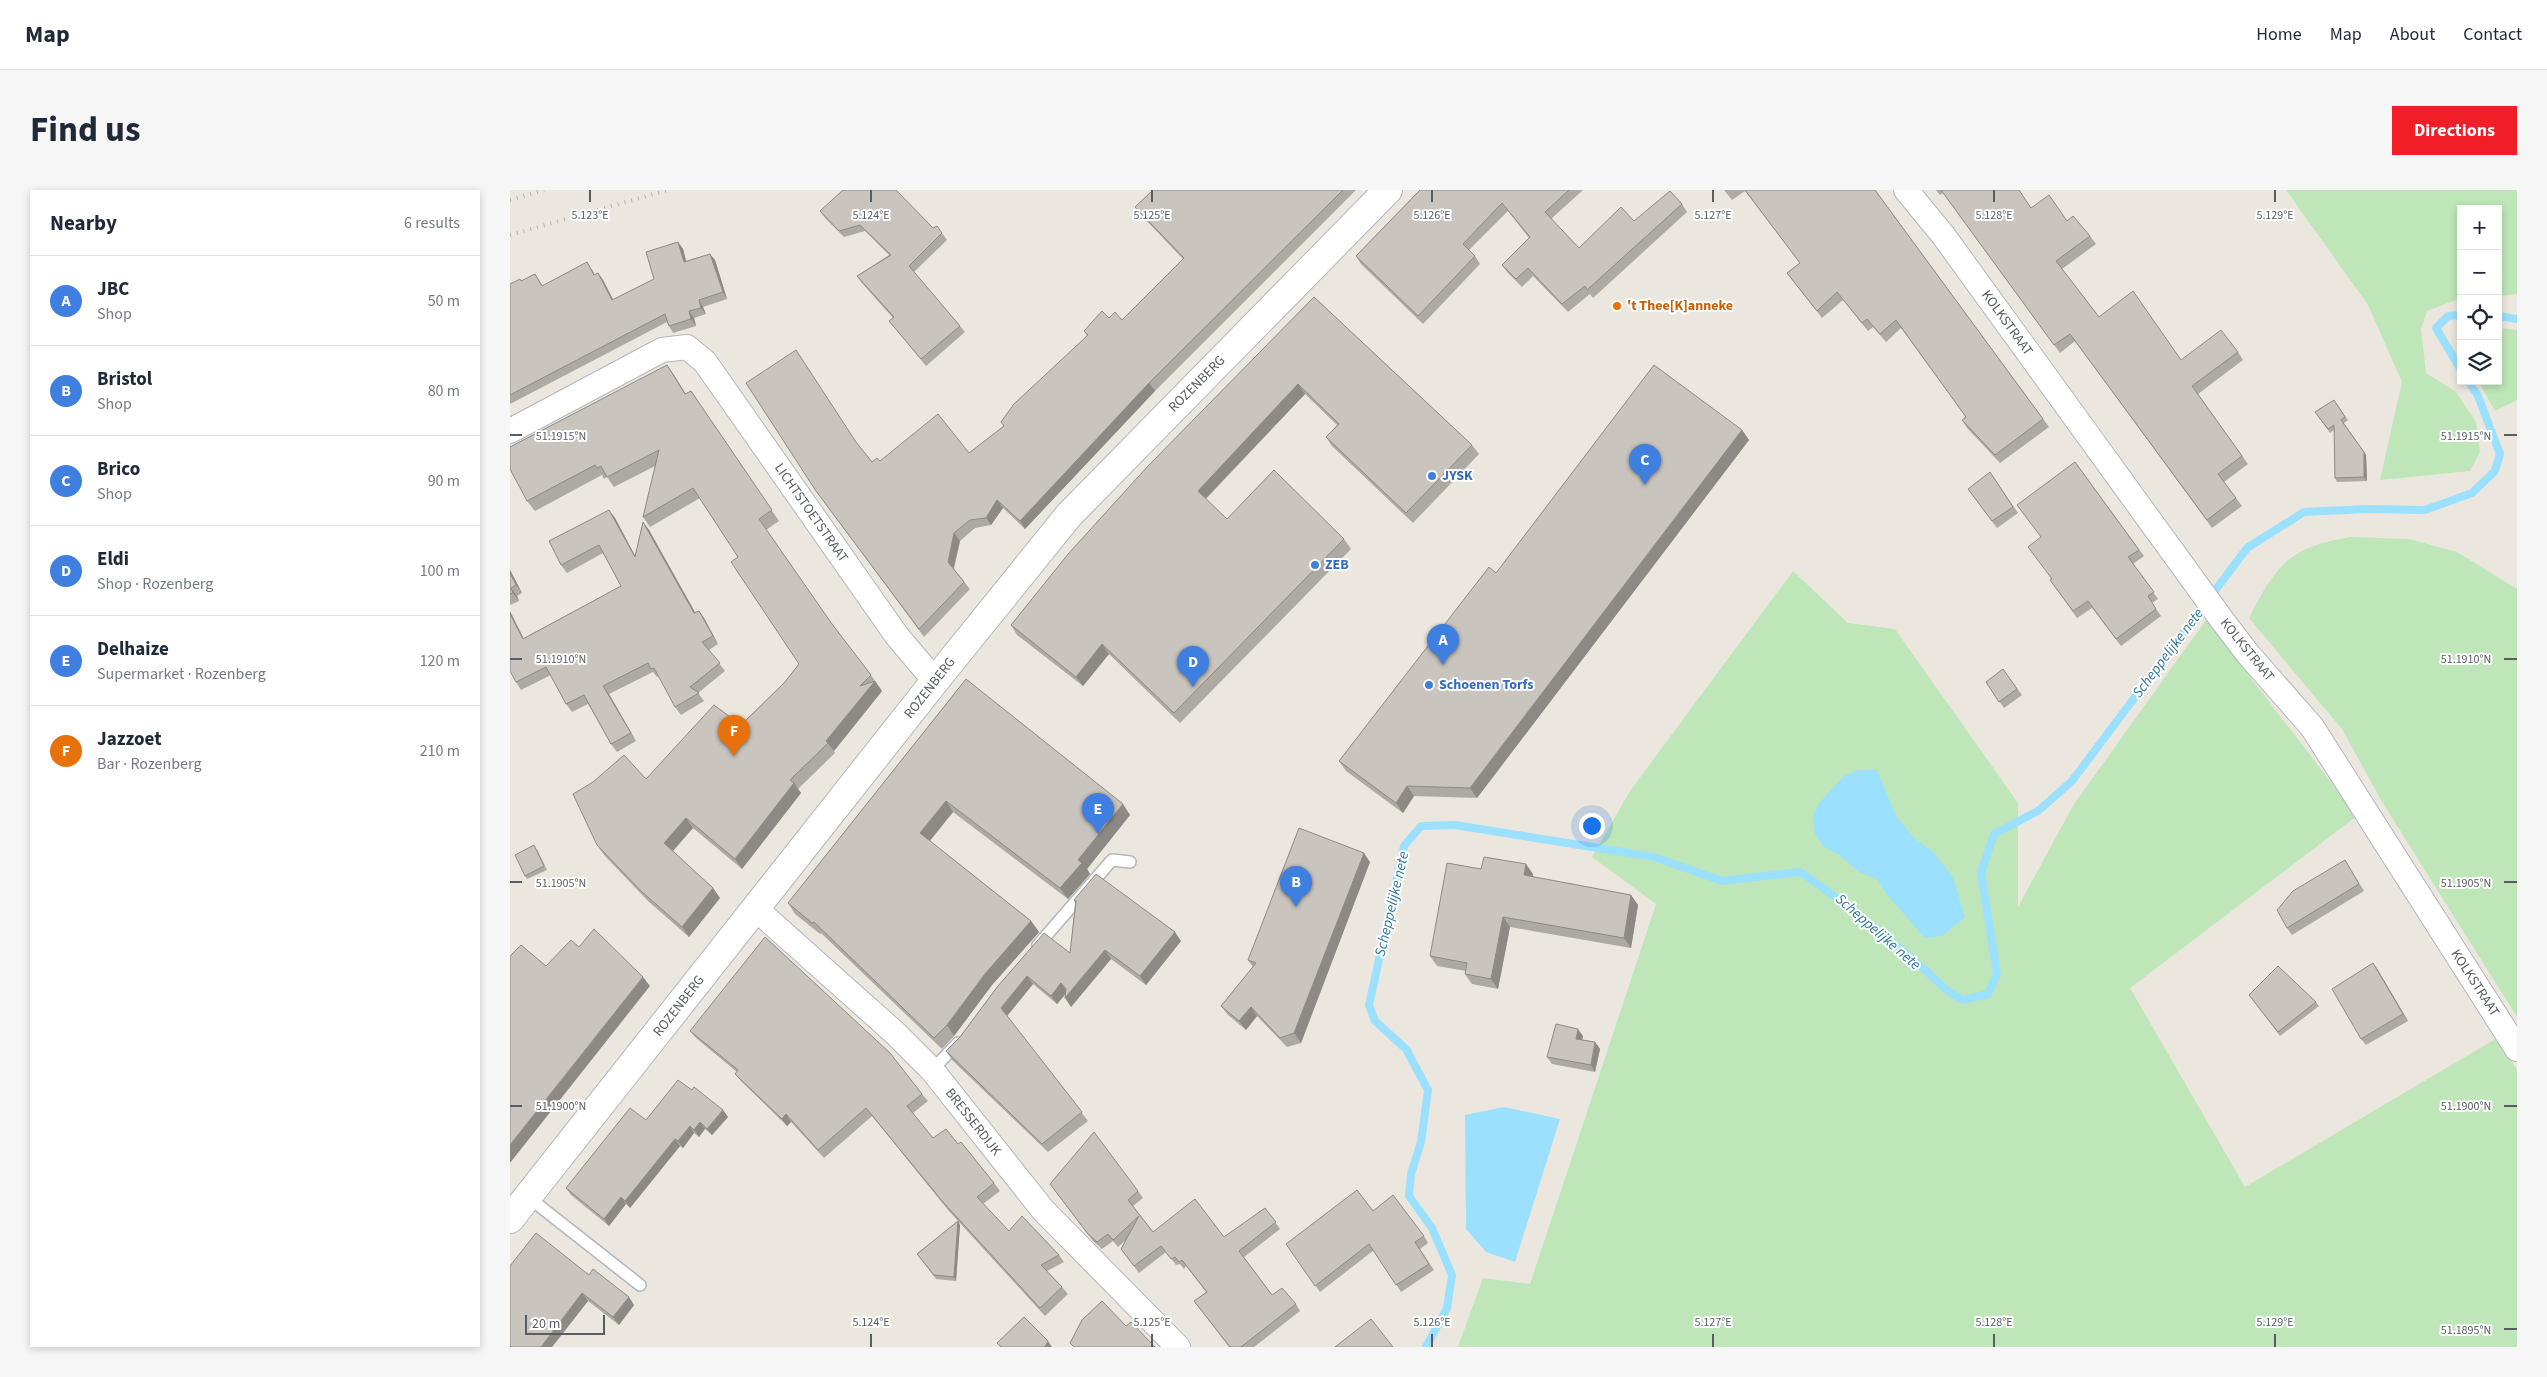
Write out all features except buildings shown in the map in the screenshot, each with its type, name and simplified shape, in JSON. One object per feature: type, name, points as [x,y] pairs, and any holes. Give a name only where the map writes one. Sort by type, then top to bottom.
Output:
[{"type":"main road","name":"ROZENBERG","points":[[510,1219],[935,681],[1069,515],[1388,190]]},
{"type":"street","name":"KOLKSTRAAT","points":[[1906,190],[1943,235],[2248,654],[2312,727],[2517,1049]]},
{"type":"street","name":"LICHTSTOETSTRAAT","points":[[510,431],[662,350],[687,347],[705,362],[897,636],[935,681]]},
{"type":"street","name":"BRESSERDIJK","points":[[756,909],[895,1033],[932,1070],[1043,1210],[1178,1347]]},
{"type":"lane","points":[[1030,954],[1112,860],[1130,862]]},
{"type":"lane","points":[[932,1070],[966,1033]]},
{"type":"lane","points":[[528,1197],[640,1285]]},
{"type":"green space","points":[[2286,190],[2517,190],[2517,294],[2502,296],[2502,205],[2457,205],[2457,300],[2427,311],[2421,329],[2426,373],[2456,392],[2476,422],[2480,452],[2470,471],[2380,480],[2402,382],[2368,305]]},
{"type":"green space","points":[[2502,328],[2517,330],[2517,400],[2495,411],[2480,385],[2502,385]]},
{"type":"green space","points":[[2351,537],[2409,539],[2457,552],[2517,589],[2517,1017],[2381,800],[2342,729],[2249,618],[2268,584],[2287,561],[2313,546]]},
{"type":"green space","points":[[1793,571],[1848,623],[1895,629],[2018,803],[2018,907],[2074,804],[2206,620],[2357,816],[2130,988],[2245,1187],[2497,1038],[2517,1070],[2517,1347],[1458,1347],[1483,1278],[1530,1284],[1656,904],[1592,857],[1630,791]]},
{"type":"water","points":[[1859,770],[1877,770],[1896,816],[1914,838],[1933,852],[1953,877],[1965,917],[1942,936],[1925,938],[1887,895],[1877,879],[1859,872],[1839,855],[1823,846],[1815,834],[1813,815],[1819,803],[1844,776]]},
{"type":"water","points":[[1504,1107],[1560,1119],[1515,1262],[1486,1252],[1466,1229],[1465,1115]]},
{"type":"waterway","name":"Scheppelijke nete","points":[[2457,315],[2448,316],[2436,328],[2457,363]]},
{"type":"waterway","name":"Scheppelijke nete","points":[[2502,317],[2517,319]]},
{"type":"waterway","name":"Scheppelijke nete","points":[[1426,1347],[1447,1308],[1452,1275],[1432,1228],[1409,1196],[1411,1174],[1421,1142],[1428,1090],[1406,1049],[1375,1021],[1369,1005],[1404,846],[1421,826],[1455,825],[1654,857],[1722,881],[1800,872],[1859,916],[1956,996],[1963,1000],[1988,994],[1997,974],[1981,873],[1994,834],[2038,811],[2072,781],[2247,548],[2304,512],[2366,509],[2425,510],[2472,493],[2495,471],[2500,454],[2478,396],[2471,385]]},
{"type":"railway","points":[[510,200],[544,190]]},
{"type":"railway","points":[[510,235],[668,190]]},
{"type":"place","name":"'t Thee[K]anneke","points":[[1617,306]]},
{"type":"place","name":"JYSK","points":[[1432,476]]},
{"type":"place","name":"Brico","points":[[1645,485]]},
{"type":"place","name":"ZEB","points":[[1315,565]]},
{"type":"place","name":"JBC","points":[[1443,665]]},
{"type":"place","name":"Schoenen Torfs","points":[[1429,685]]},
{"type":"place","name":"Eldi","points":[[1193,687]]},
{"type":"place","name":"Jazzoet","points":[[734,756]]},
{"type":"place","name":"Delhaize","points":[[1098,834]]},
{"type":"place","name":"Bristol","points":[[1296,907]]}]
